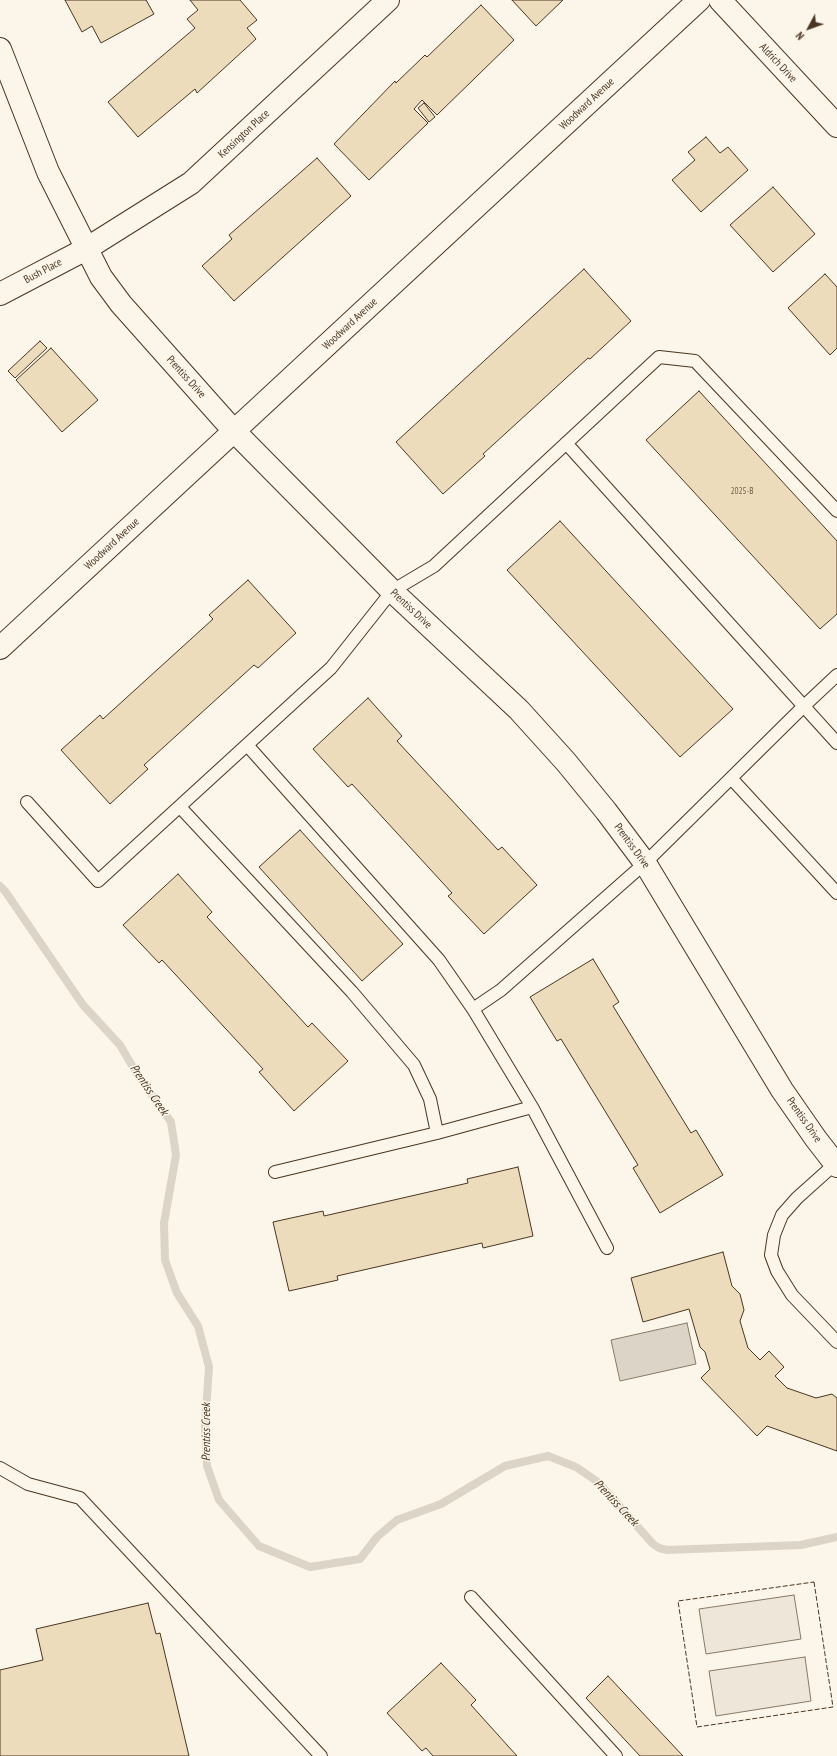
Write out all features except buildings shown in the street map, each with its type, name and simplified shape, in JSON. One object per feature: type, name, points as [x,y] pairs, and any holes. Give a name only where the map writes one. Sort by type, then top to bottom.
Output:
[{"type":"street","name":"Kensington Place","points":[[86,249],[191,183],[388,0]]},
{"type":"street","name":"Woodward Avenue","points":[[0,648],[699,0]]},
{"type":"street","name":"Aldrich Drive","points":[[720,0],[837,126]]},
{"type":"street","name":"Prentiss Drive","points":[[0,49],[48,172],[101,277],[121,304],[234,431],[392,591],[519,710],[566,762],[606,810],[645,863],[782,1090],[836,1165]]},
{"type":"street","name":"Bush Place","points":[[0,294],[86,249]]},
{"type":"lane","points":[[27,802],[98,880],[331,668],[392,591],[434,566],[659,357],[695,361],[837,511]]},
{"type":"lane","points":[[566,443],[837,743]]},
{"type":"lane","points":[[473,1009],[501,990],[645,863],[837,675]]},
{"type":"lane","points":[[247,745],[439,960],[473,1009],[532,1107],[607,1248]]},
{"type":"lane","points":[[731,778],[837,893]]},
{"type":"lane","points":[[180,807],[352,992],[414,1065],[430,1099],[437,1133]]},
{"type":"lane","points":[[275,1172],[437,1133],[532,1107]]},
{"type":"lane","points":[[836,1165],[797,1198],[782,1215],[774,1235],[771,1255],[777,1271],[792,1295],[837,1342]]},
{"type":"lane","points":[[0,1468],[28,1484],[80,1498],[321,1756]]},
{"type":"lane","points":[[470,1597],[616,1756]]},
{"type":"shaded area","points":[[687,1323],[696,1364],[620,1381],[611,1340]]},
{"type":"shaded area","points":[[794,1595],[801,1639],[706,1654],[699,1609]]},
{"type":"shaded area","points":[[805,1657],[811,1701],[716,1716],[709,1671]]},
{"type":"waterway","name":"Prentiss Creek","points":[[0,886],[5,891],[83,1005],[120,1045],[137,1074],[171,1122],[176,1155],[164,1223],[165,1260],[177,1293],[198,1326],[209,1367],[205,1426],[207,1466],[219,1500],[259,1546],[310,1567],[360,1559],[377,1537],[397,1520],[441,1504],[505,1466],[548,1456],[576,1467],[598,1482],[653,1544],[659,1548],[667,1550],[801,1545],[837,1537]]},
{"type":"fence","points":[[814,1582],[833,1707],[697,1727],[678,1601],[814,1582]]}]
